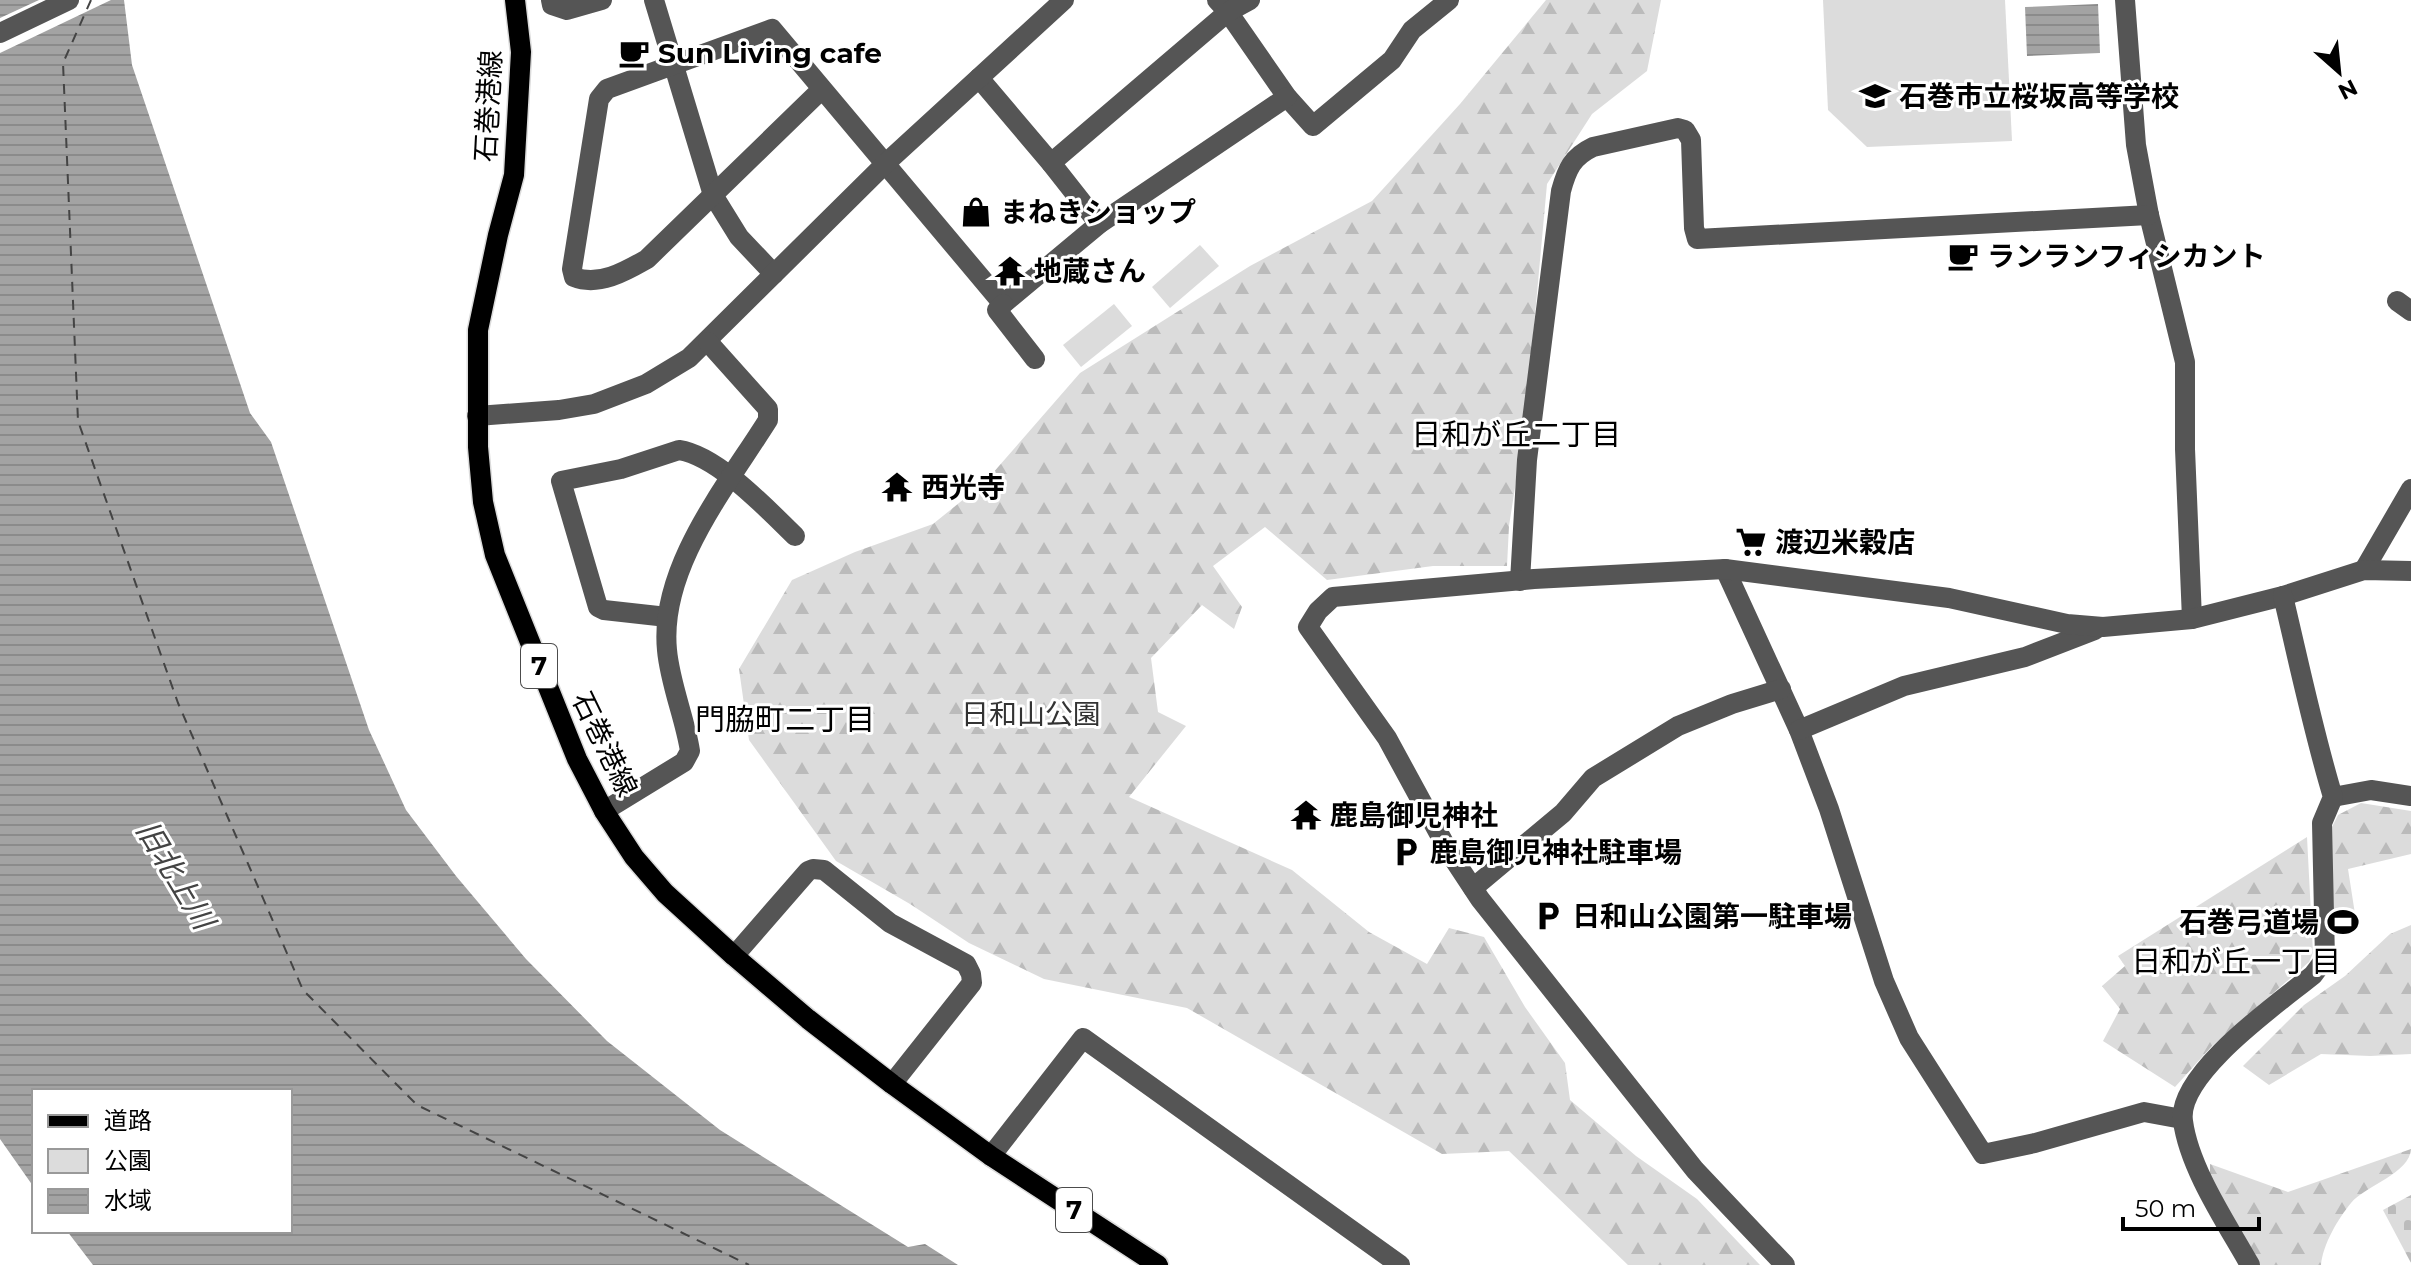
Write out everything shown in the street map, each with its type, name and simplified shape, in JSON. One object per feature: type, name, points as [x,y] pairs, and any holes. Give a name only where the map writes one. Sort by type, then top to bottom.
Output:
[{"type":"main road","name":"石巻港線","points":[[515,0],[521,52],[514,175],[478,330],[477,416],[483,502],[495,555],[566,732],[604,811],[634,857],[665,893],[808,1019],[991,1156],[1158,1265]]},
{"type":"street","points":[[0,33],[69,0]]},
{"type":"street","points":[[551,0],[552,5],[567,10],[602,0]]},
{"type":"street","points":[[654,0],[713,195],[739,237],[774,274]]},
{"type":"street","points":[[477,416],[594,404],[667,373],[708,342],[886,163],[1064,0]]},
{"type":"street","points":[[1051,163],[1222,6],[1250,0]]},
{"type":"street","points":[[1222,6],[1287,97],[1313,126],[1392,60],[1412,30],[1449,0]]},
{"type":"street","points":[[2125,0],[2136,145],[2149,215],[2185,362],[2192,619]]},
{"type":"street","points":[[822,89],[647,259],[618,275],[583,281],[574,277],[572,269],[599,99],[607,89],[772,29],[1003,304]]},
{"type":"street","points":[[979,78],[1099,224]]},
{"type":"street","points":[[1035,359],[997,310],[1099,224],[1287,97]]},
{"type":"street","points":[[1520,581],[1527,460],[1561,191],[1571,163],[1580,153],[1678,128],[1685,130],[1691,140],[1697,239],[2149,215]]},
{"type":"street","points":[[604,811],[684,762],[690,751],[667,652],[667,617],[680,570],[694,539],[770,414],[708,342]]},
{"type":"street","points":[[667,617],[598,607],[561,481],[621,469],[679,450],[688,451],[732,477],[795,536]]},
{"type":"street","points":[[2372,570],[2411,489]]},
{"type":"street","points":[[1785,1265],[1695,1170],[1473,888],[1449,852],[1387,738],[1308,627],[1318,611],[1333,597],[1520,581],[1725,569],[1949,598],[2067,624],[2103,627],[2192,619],[2411,558]]},
{"type":"street","points":[[1725,569],[1799,730],[1829,809],[1884,981],[1909,1038],[1983,1154],[2035,1143],[2144,1112],[2182,1119]]},
{"type":"street","points":[[2372,570],[2411,571]]},
{"type":"street","points":[[2250,1265],[2201,1178],[2182,1119],[2193,1084],[2223,1048],[2313,975],[2325,959],[2322,823],[2333,797],[2313,731],[2310,705],[2283,596]]},
{"type":"street","points":[[1799,730],[1904,686],[2025,657],[2103,627]]},
{"type":"street","points":[[1473,888],[1563,813],[1593,778],[1678,726],[1732,704],[1781,689]]},
{"type":"street","points":[[2333,797],[2371,790],[2411,796]]},
{"type":"street","points":[[734,956],[813,869],[824,870],[890,923],[966,964],[972,983],[892,1084]]},
{"type":"street","points":[[991,1156],[1083,1038],[1400,1265]]},
{"type":"green space","name":"日和山公園","points":[[1546,0],[1661,0],[1647,71],[1592,114],[1547,184],[1525,424],[1509,526],[1507,566],[1433,566],[1327,580],[1265,527],[1213,566],[1242,607],[1234,629],[1202,605],[1151,658],[1158,712],[1186,726],[1129,797],[1292,870],[1369,932],[1427,964],[1449,928],[1484,937],[1525,1007],[1565,1063],[1570,1100],[1636,1156],[1697,1199],[1760,1265],[1628,1265],[1509,1151],[1442,1154],[1187,1008],[1044,979],[969,943],[836,861],[749,740],[739,669],[792,580],[855,552],[933,524],[985,482],[1080,373],[1250,266],[1372,201],[1460,104]]},
{"type":"green space","points":[[1823,0],[2005,0],[2012,141],[1867,147],[1828,110]]},
{"type":"green space","points":[[1200,245],[1219,266],[1170,308],[1152,287]]},
{"type":"green space","points":[[1114,304],[1132,326],[1081,367],[1063,345]]},
{"type":"green space","points":[[2361,803],[2411,811],[2411,854],[2348,869],[2355,914],[2334,914],[2330,831],[2338,815]]},
{"type":"green space","points":[[2307,837],[2313,953],[2309,962],[2212,1046],[2175,1087],[2103,1041],[2120,1009],[2102,986],[2125,966],[2118,956]]},
{"type":"green space","points":[[2411,925],[2411,1054],[2321,1054],[2269,1085],[2243,1066],[2304,1005],[2345,976],[2390,934]]},
{"type":"green space","points":[[2411,1149],[2403,1165],[2351,1203],[2332,1232],[2321,1265],[2258,1265],[2210,1179],[2210,1164],[2288,1192]]},
{"type":"green space","points":[[2411,1195],[2411,1263],[2383,1210]]},
{"type":"water","name":"旧北上川","points":[[0,0],[124,0],[132,65],[250,413],[271,442],[369,730],[406,810],[456,876],[526,959],[607,1041],[720,1130],[908,1247],[925,1244],[958,1265],[93,1265],[69,1233],[292,1233],[292,1089],[32,1089],[32,1185],[0,1139]]},
{"type":"water","points":[[2098,4],[2100,53],[2027,56],[2025,7]]},
{"type":"pier","points":[[39,0],[111,0],[0,53],[0,18]]},
{"type":"ferry route","points":[[91,0],[63,63],[78,421],[178,703],[303,990],[417,1105],[749,1265]]},
{"type":"place","name":"Sun Living cafe","points":[[634,53]]},
{"type":"place","name":"石巻市立桜坂高等学校","points":[[1875,96]]},
{"type":"place","name":"まねきショップ","points":[[976,212]]},
{"type":"place","name":"ランランフィシカント","points":[[1963,256]]},
{"type":"place","name":"地蔵さん","points":[[1010,271]]},
{"type":"place","name":"西光寺","points":[[897,487]]},
{"type":"place","name":"渡辺米穀店","points":[[1751,542]]},
{"type":"place","name":"鹿島御児神社","points":[[1306,815]]},
{"type":"place","name":"鹿島御児神社駐車場","points":[[1406,852]]},
{"type":"place","name":"日和山公園第一駐車場","points":[[1548,916]]},
{"type":"place","name":"石巻弓道場","points":[[2343,922]]},
{"type":"district","name":"日和が丘二丁目","points":[[1516,435]]},
{"type":"district","name":"門脇町二丁目","points":[[785,720]]},
{"type":"district","name":"日和が丘一丁目","points":[[2236,962]]}]
